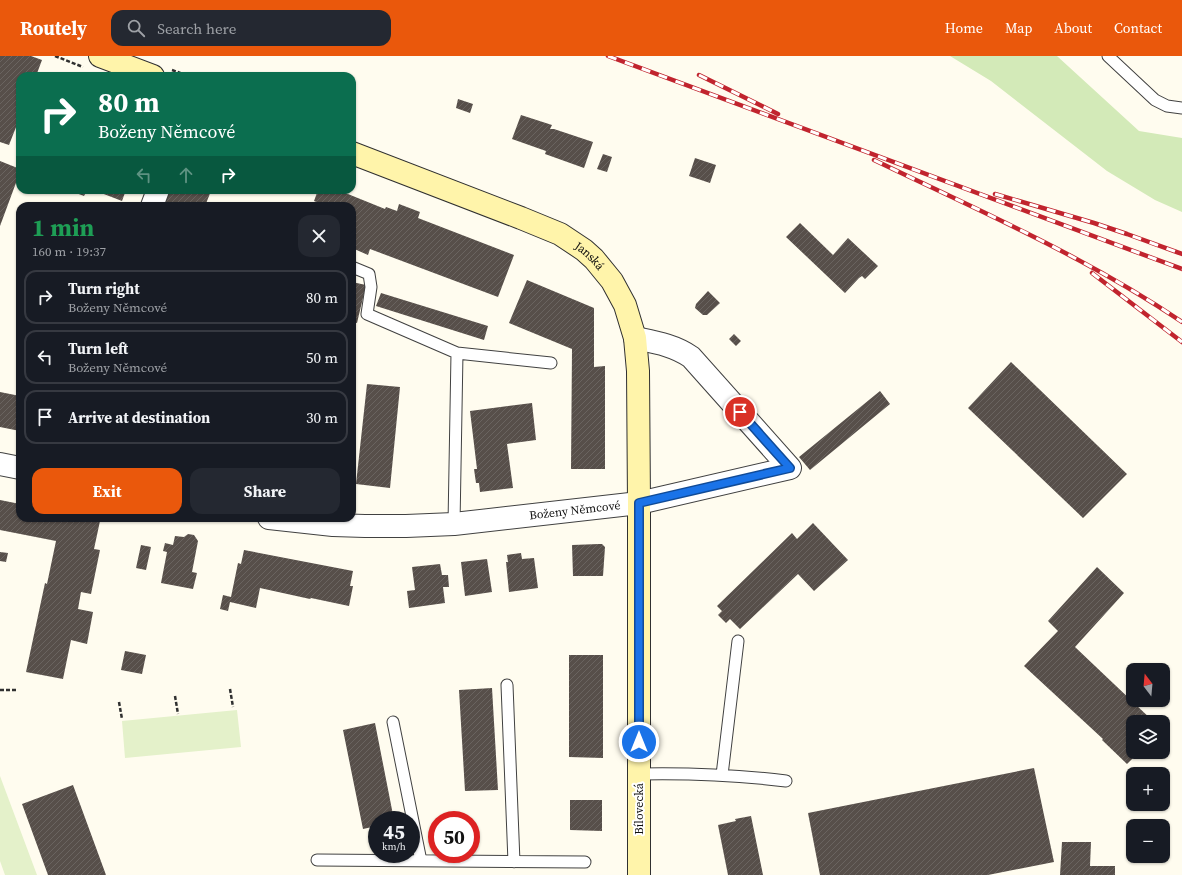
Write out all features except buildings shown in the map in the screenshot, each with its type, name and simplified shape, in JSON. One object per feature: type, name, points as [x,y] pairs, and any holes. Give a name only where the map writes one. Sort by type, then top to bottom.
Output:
[{"type":"main road","points":[[100,56],[142,72]]},
{"type":"main road","name":"Janská","points":[[356,154],[560,234],[594,259],[612,281],[625,305],[635,338],[638,371],[639,503]]},
{"type":"main road","name":"Bílovecká","points":[[639,503],[639,875]]},
{"type":"street","name":"Boženy Němcové","points":[[306,522],[365,526],[454,524],[639,503],[790,468],[691,357],[675,348],[635,338]]},
{"type":"street","points":[[0,464],[16,467]]},
{"type":"lane","points":[[1108,56],[1155,100],[1168,106],[1182,108]]},
{"type":"lane","points":[[356,269],[369,274],[371,287],[367,314],[457,354],[551,363]]},
{"type":"lane","points":[[454,524],[457,354]]},
{"type":"lane","points":[[722,775],[738,641]]},
{"type":"lane","points":[[507,685],[514,862]]},
{"type":"lane","points":[[393,722],[421,861]]},
{"type":"lane","points":[[639,774],[682,773],[786,781]]},
{"type":"lane","points":[[317,860],[585,862]]},
{"type":"path","points":[[230,689],[232,706]]},
{"type":"path","points":[[0,690],[18,690]]},
{"type":"path","points":[[175,696],[178,714]]},
{"type":"path","points":[[119,702],[122,719]]},
{"type":"green space","points":[[950,56],[1057,56],[1139,131],[1182,138],[1182,212],[1155,200],[1107,171],[991,81]]},
{"type":"green space","points":[[237,710],[241,747],[125,758],[122,721]]},
{"type":"green space","points":[[0,776],[37,875],[5,875],[0,861]]},
{"type":"railway","points":[[608,56],[1182,269]]},
{"type":"railway","points":[[699,75],[778,114]]},
{"type":"railway","points":[[874,160],[1070,255],[1145,298],[1182,322]]},
{"type":"railway","points":[[995,194],[1094,223],[1182,254]]},
{"type":"railway","points":[[1092,273],[1182,342]]},
{"type":"route","points":[[639,742],[639,503],[790,468],[740,412]]}]
